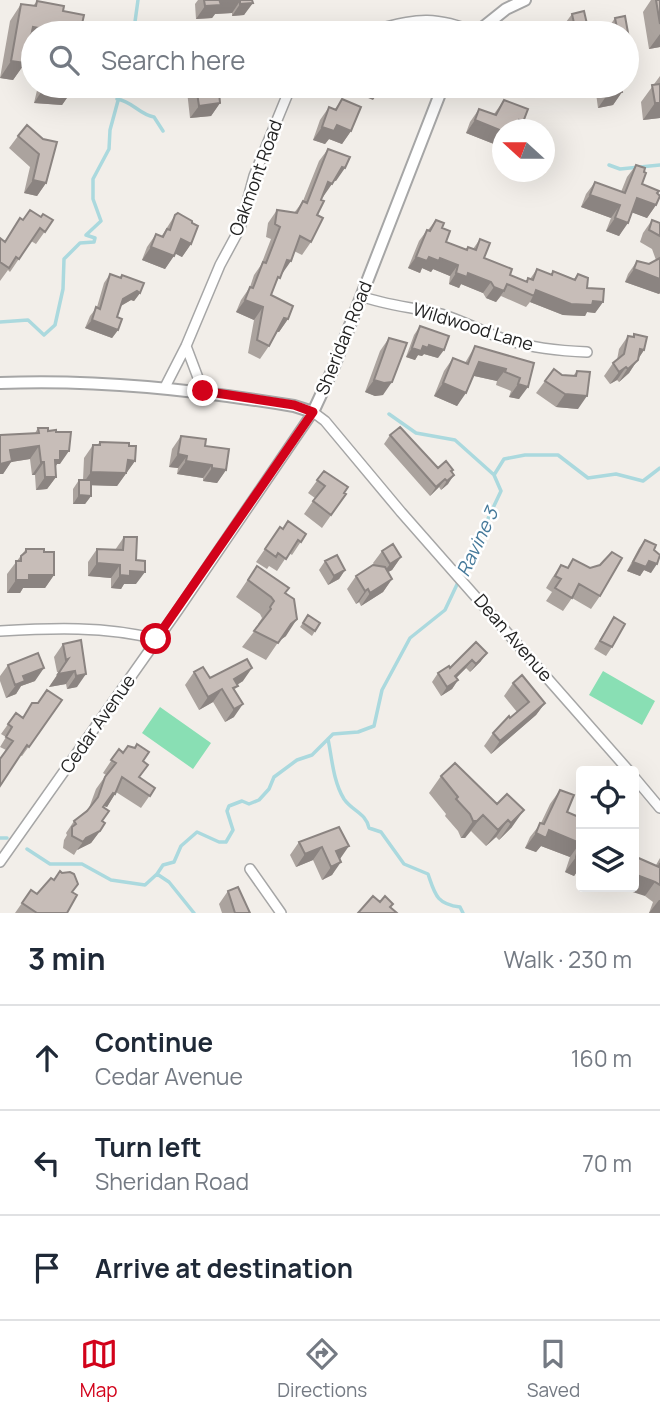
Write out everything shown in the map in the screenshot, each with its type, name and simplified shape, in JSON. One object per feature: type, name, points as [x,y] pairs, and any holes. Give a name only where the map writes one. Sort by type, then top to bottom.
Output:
[{"type":"street","points":[[491,21],[506,9],[525,0]]},
{"type":"street","points":[[406,21],[440,21]]},
{"type":"street","name":"Oakmont Road","points":[[165,387],[187,346],[220,265],[240,228],[254,176],[286,98]]},
{"type":"street","name":"Sheridan Road","points":[[0,383],[77,382],[165,387],[294,405],[313,412],[438,98]]},
{"type":"street","name":"Wildwood Lane","points":[[361,296],[375,302],[421,308],[527,346],[587,352]]},
{"type":"street","points":[[187,346],[203,391]]},
{"type":"street","name":"Dean Avenue","points":[[313,412],[325,421],[401,512],[624,766]]},
{"type":"street","name":"Cedar Avenue","points":[[0,862],[313,412]]},
{"type":"street","points":[[0,631],[88,629],[127,632],[156,639]]},
{"type":"street","points":[[639,783],[660,808]]},
{"type":"street","points":[[250,869],[281,913]]},
{"type":"green space","points":[[603,671],[655,701],[642,725],[589,695]]},
{"type":"green space","points":[[160,707],[211,743],[193,769],[142,733]]},
{"type":"building","points":[[204,0],[252,0],[253,3],[220,2],[221,5],[205,6]]},
{"type":"building","points":[[656,0],[660,0],[660,24]]},
{"type":"building","points":[[37,1],[64,6],[63,11],[84,15],[83,21],[21,21],[21,62],[11,61],[21,4],[36,6]]},
{"type":"building","points":[[584,11],[586,21],[574,21],[572,14]]},
{"type":"building","points":[[625,16],[626,21],[616,21],[615,18]]},
{"type":"building","points":[[660,84],[660,103],[655,103],[652,85]]},
{"type":"building","points":[[198,98],[220,98],[220,103],[199,106]]},
{"type":"building","points":[[342,99],[361,107],[351,131],[337,125],[334,131],[322,127],[329,107],[336,110]]},
{"type":"building","points":[[504,100],[528,109],[524,119],[492,119],[492,127],[475,120],[479,109],[496,115]]},
{"type":"building","points":[[27,125],[43,139],[57,142],[46,183],[33,180],[39,154],[18,136]]},
{"type":"building","points":[[328,149],[350,157],[332,184],[328,182],[321,200],[324,201],[317,215],[323,218],[311,242],[300,236],[291,261],[287,260],[280,278],[278,277],[271,295],[293,306],[288,319],[284,318],[269,346],[257,340],[263,307],[245,300],[263,262],[266,263],[280,227],[275,224],[277,210],[297,213],[303,201],[307,203]]},
{"type":"building","points":[[636,165],[645,168],[642,184],[659,191],[657,193],[660,196],[656,205],[637,198],[628,223],[615,218],[620,205],[590,195],[595,182],[625,193]]},
{"type":"building","points":[[30,210],[53,220],[45,232],[40,228],[19,259],[16,257],[9,268],[0,262],[0,238],[5,242],[20,218],[23,220]]},
{"type":"building","points":[[178,213],[198,226],[191,244],[181,239],[174,256],[151,247],[156,234],[163,237],[167,229],[170,230]]},
{"type":"building","points":[[436,220],[444,223],[442,228],[450,231],[446,242],[467,250],[468,247],[476,250],[480,239],[490,243],[484,258],[512,269],[510,275],[527,282],[528,278],[533,280],[537,269],[552,275],[553,271],[575,280],[578,274],[588,278],[587,288],[604,289],[603,302],[593,301],[592,305],[571,304],[536,290],[534,296],[507,284],[504,291],[494,287],[491,282],[468,273],[467,277],[456,273],[458,265],[440,258],[439,261],[429,257],[427,261],[416,257],[427,230],[430,231]]},
{"type":"building","points":[[652,220],[660,223],[660,236],[649,230]]},
{"type":"building","points":[[660,258],[660,279],[634,269],[637,261],[649,264]]},
{"type":"building","points":[[110,274],[121,278],[122,275],[144,283],[140,293],[137,291],[123,299],[117,317],[122,319],[118,330],[92,320],[96,307],[100,309]]},
{"type":"building","points":[[420,326],[449,336],[444,350],[429,345],[428,348],[423,346],[421,351],[412,348]]},
{"type":"building","points":[[634,334],[647,337],[644,350],[640,349],[638,360],[628,369],[626,367],[619,372],[613,363],[624,354],[628,336],[634,337]]},
{"type":"building","points":[[389,338],[407,343],[392,382],[384,383],[374,380]]},
{"type":"building","points":[[475,346],[534,363],[528,387],[518,384],[520,378],[505,372],[506,369],[479,362],[466,393],[443,383],[453,358],[468,364]]},
{"type":"building","points":[[554,369],[562,375],[576,376],[577,371],[590,372],[587,396],[565,394],[545,381]]},
{"type":"building","points":[[400,427],[438,468],[446,461],[454,475],[436,487],[390,435]]},
{"type":"building","points":[[38,428],[71,432],[69,451],[60,451],[60,460],[55,460],[56,477],[45,477],[39,446],[10,450],[12,461],[0,464],[0,435],[39,433]]},
{"type":"building","points":[[181,436],[206,439],[205,446],[229,449],[226,470],[186,461],[187,456],[178,454]]},
{"type":"building","points":[[100,442],[129,443],[129,446],[136,446],[135,461],[128,460],[126,473],[91,472],[93,445],[100,445]]},
{"type":"building","points":[[324,471],[348,487],[331,515],[313,501],[325,486],[317,480]]},
{"type":"building","points":[[79,480],[91,480],[91,496],[79,495]]},
{"type":"building","points":[[288,521],[306,534],[301,542],[298,540],[286,559],[278,553],[276,557],[265,549],[280,527],[283,529]]},
{"type":"building","points":[[124,537],[137,537],[136,560],[145,561],[145,572],[130,571],[130,576],[120,575],[120,565],[97,563],[97,549],[123,550]]},
{"type":"building","points":[[645,540],[656,545],[654,550],[660,555],[657,564],[649,561],[646,567],[633,562]]},
{"type":"building","points":[[393,544],[401,557],[390,564],[382,551]]},
{"type":"building","points":[[26,549],[54,552],[54,575],[29,575],[29,580],[16,580],[16,561],[21,561]]},
{"type":"building","points":[[612,552],[622,558],[600,596],[579,584],[572,598],[555,588],[561,579],[555,576],[561,565],[568,568],[573,559],[590,568],[600,565]]},
{"type":"building","points":[[337,555],[345,570],[334,576],[325,561]]},
{"type":"building","points":[[373,565],[385,567],[392,579],[370,593],[368,589],[365,591],[356,576]]},
{"type":"building","points":[[257,566],[289,588],[285,593],[294,599],[297,619],[278,643],[254,631],[274,601],[248,580]]},
{"type":"building","points":[[308,615],[320,623],[315,631],[303,623]]},
{"type":"building","points":[[614,617],[625,624],[612,647],[600,641]]},
{"type":"building","points":[[81,640],[86,674],[76,676],[75,671],[58,674],[68,659],[66,660],[63,644]]},
{"type":"building","points":[[476,642],[487,653],[476,664],[472,660],[455,676],[458,680],[447,687],[438,673],[449,666],[450,668]]},
{"type":"building","points":[[38,653],[44,668],[23,676],[25,681],[15,685],[8,665]]},
{"type":"building","points":[[247,659],[252,668],[234,679],[238,686],[233,688],[243,704],[234,709],[222,689],[208,697],[194,672],[203,667],[210,678]]},
{"type":"building","points":[[522,675],[545,703],[500,741],[493,733],[509,716],[510,718],[529,702],[513,683]]},
{"type":"building","points":[[47,690],[62,700],[0,786],[0,759],[13,741],[6,737],[12,727],[8,724],[16,713],[23,718],[32,703],[38,703]]},
{"type":"building","points":[[137,744],[149,752],[143,761],[148,765],[139,777],[155,788],[150,796],[122,777],[115,794],[113,793],[103,807],[109,811],[102,821],[105,823],[100,831],[83,842],[72,836],[72,827],[76,824],[74,821],[87,811],[98,797],[105,777],[116,763],[111,760],[119,749],[123,753],[128,746],[135,748]]},
{"type":"building","points":[[455,763],[497,804],[507,794],[524,810],[511,823],[508,820],[498,830],[483,815],[473,821],[441,776]]},
{"type":"building","points":[[560,790],[574,795],[567,812],[576,816],[576,841],[549,830],[546,838],[536,833],[540,823],[544,824]]},
{"type":"building","points":[[339,827],[349,846],[336,851],[341,862],[331,867],[322,847],[305,854],[299,842]]},
{"type":"building","points":[[639,858],[659,867],[660,863],[660,885],[639,876]]},
{"type":"building","points":[[60,871],[74,874],[78,884],[72,892],[77,895],[67,913],[37,913],[22,903],[31,890],[37,894],[51,878],[54,880]]},
{"type":"building","points":[[238,887],[250,913],[235,913],[228,891]]},
{"type":"building","points":[[373,896],[380,902],[385,896],[393,904],[390,907],[397,913],[358,913]]},
{"type":"waterway","points":[[135,21],[138,0]]},
{"type":"waterway","points":[[0,322],[28,320],[44,335],[55,325],[63,289],[64,259],[80,243],[94,242],[95,238],[86,235],[101,221],[93,199],[93,179],[109,149],[110,130],[119,98]]},
{"type":"waterway","points":[[117,99],[154,117],[163,131]]},
{"type":"waterway","points":[[609,165],[620,169],[660,165]]},
{"type":"waterway","points":[[389,414],[416,433],[455,440],[493,474]]},
{"type":"waterway","name":"Ravine 3","points":[[194,913],[169,882],[157,874],[163,865],[174,862],[181,846],[197,832],[219,842],[226,842],[233,830],[227,811],[229,806],[242,801],[249,804],[259,800],[269,789],[274,777],[297,760],[312,755],[333,734],[358,732],[374,726],[382,690],[410,638],[445,610],[501,491],[494,475],[504,459],[525,455],[558,455],[588,478],[616,474],[643,481],[660,468]]},
{"type":"waterway","name":"Ravine 3","points":[[328,739],[335,777],[347,803],[365,819],[369,828],[381,832],[404,864],[428,874],[441,901],[460,907],[463,913]]},
{"type":"waterway","points":[[0,838],[7,838]]},
{"type":"waterway","points":[[27,849],[50,864],[82,864],[111,880],[145,885],[157,874]]},
{"type":"route","points":[[156,639],[313,412],[294,405],[203,391]]}]
